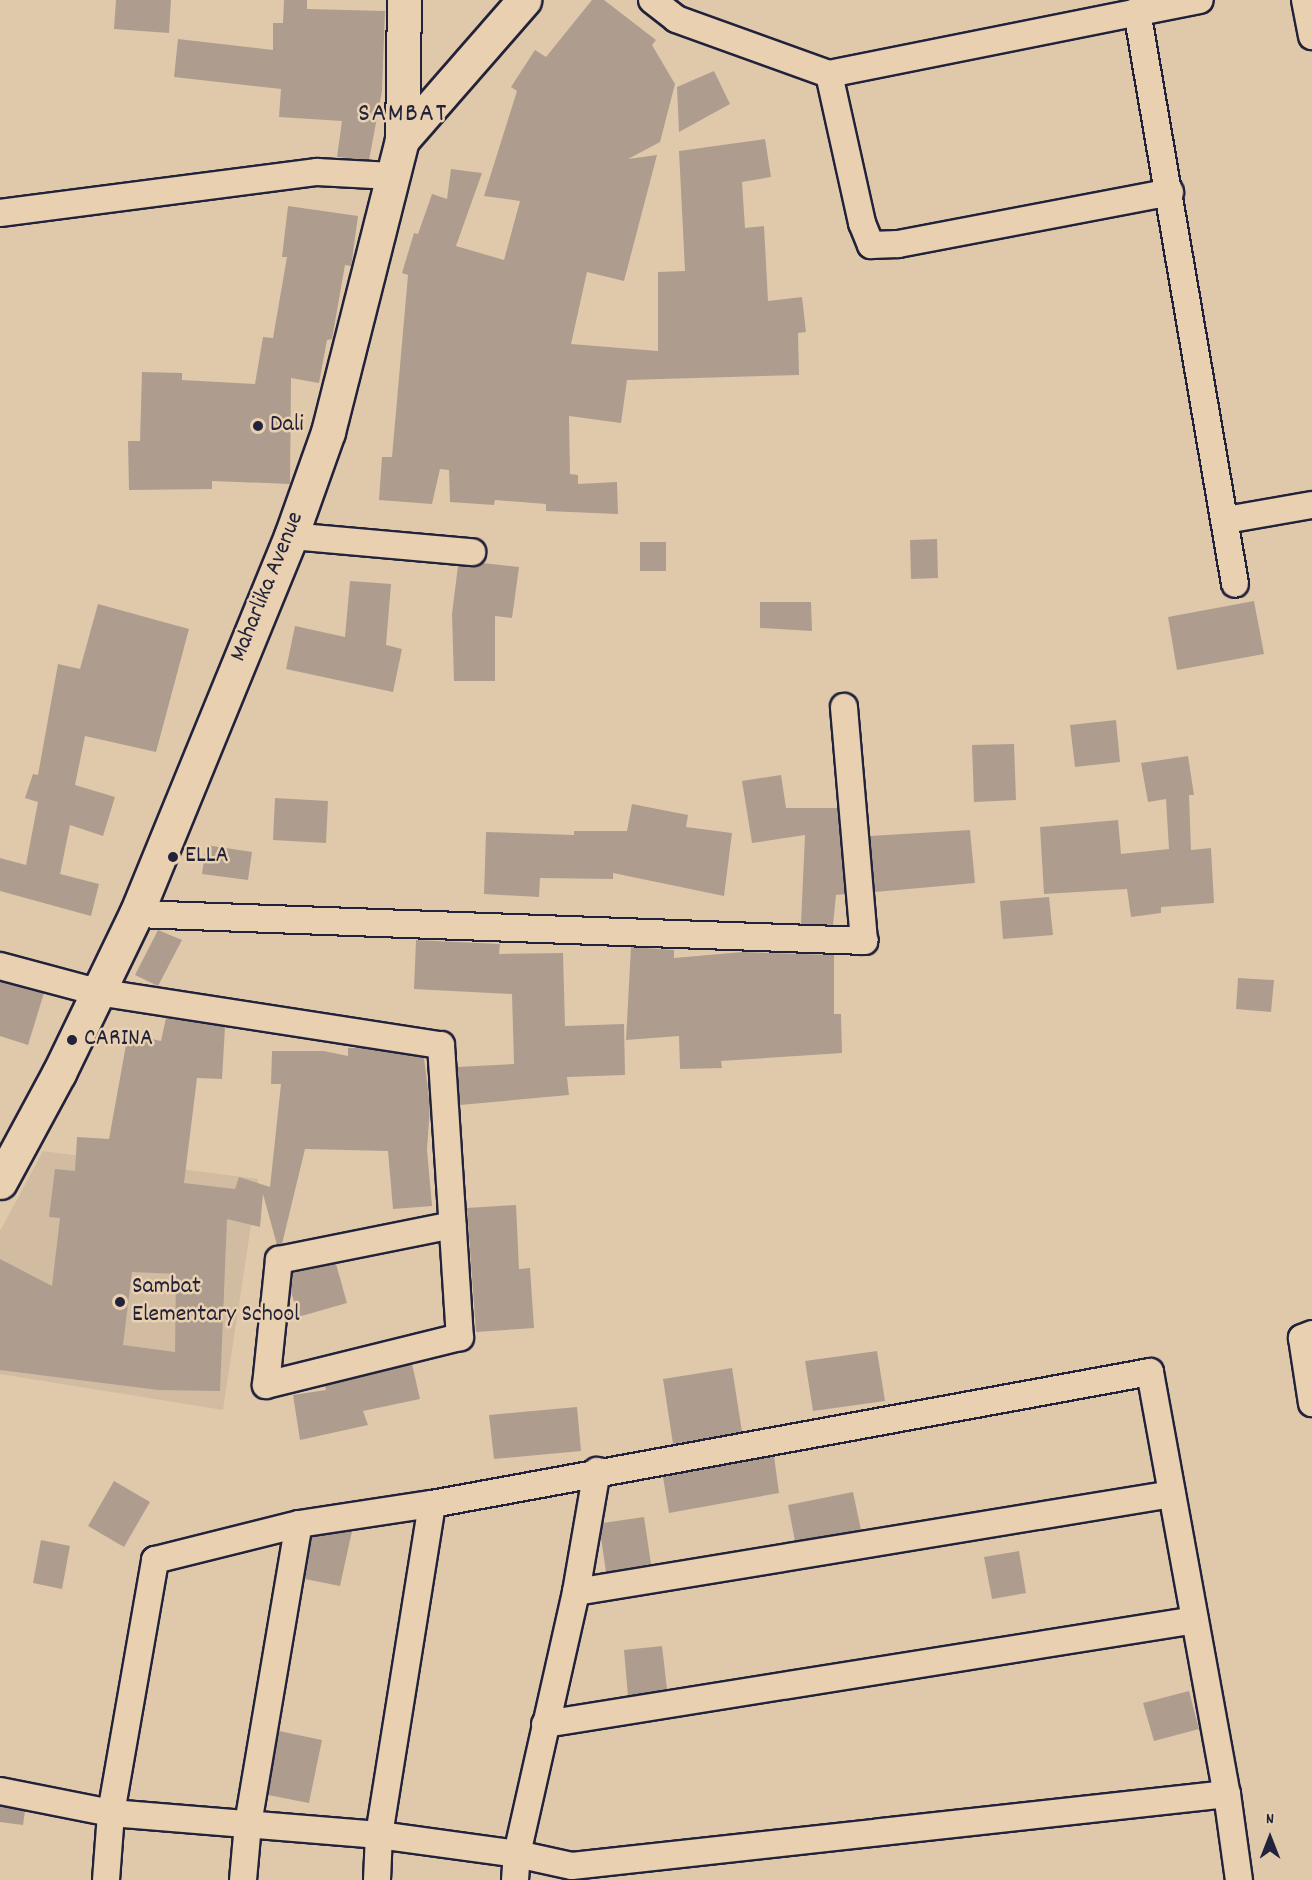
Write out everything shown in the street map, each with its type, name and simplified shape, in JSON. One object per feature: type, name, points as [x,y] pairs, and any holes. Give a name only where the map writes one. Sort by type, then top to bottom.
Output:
[{"type":"main road","points":[[402,140],[404,0]]},
{"type":"main road","name":"Maharlika Avenue","points":[[0,1182],[59,1073],[136,914],[291,536],[328,432],[402,140],[524,0]]},
{"type":"street","points":[[652,0],[676,19],[828,74],[1200,0]]},
{"type":"street","points":[[1305,0],[1312,36]]},
{"type":"street","points":[[1137,11],[1170,192],[1235,584]]},
{"type":"street","points":[[828,74],[862,223],[871,245],[898,244],[1170,192]]},
{"type":"street","points":[[0,213],[317,172],[392,176]]},
{"type":"street","points":[[1226,520],[1312,505]]},
{"type":"street","points":[[291,536],[472,552]]},
{"type":"street","points":[[136,914],[864,941],[844,707]]},
{"type":"street","points":[[0,966],[97,992],[441,1045],[460,1337],[266,1385],[279,1260],[452,1225]]},
{"type":"street","points":[[1312,1334],[1302,1338],[1312,1403]]},
{"type":"street","points":[[106,1880],[111,1813],[156,1560],[299,1524],[432,1504],[597,1471],[1150,1372],[1227,1794],[1239,1880]]},
{"type":"street","points":[[515,1880],[517,1854],[576,1592],[597,1471]]},
{"type":"street","points":[[576,1592],[1172,1494]]},
{"type":"street","points":[[377,1880],[379,1835],[432,1504]]},
{"type":"street","points":[[243,1880],[248,1824],[299,1524]]},
{"type":"street","points":[[545,1724],[1195,1620]]},
{"type":"street","points":[[0,1791],[111,1813],[379,1835],[517,1854],[572,1866],[1227,1794]]},
{"type":"shaded area","name":"Sambat Elementary School","points":[[43,1151],[258,1179],[223,1410],[0,1374],[0,1231]]},
{"type":"building","points":[[116,0],[171,0],[169,33],[114,29]]},
{"type":"building","points":[[284,0],[307,0],[307,9],[385,11],[382,91],[369,160],[337,157],[342,121],[279,117],[281,89],[174,77],[178,39],[273,50],[273,23],[283,23]]},
{"type":"building","points":[[592,0],[604,0],[656,40],[652,45],[675,84],[660,142],[628,159],[657,155],[624,281],[587,272],[571,344],[658,351],[658,272],[685,271],[679,151],[765,139],[771,177],[742,182],[745,228],[764,226],[768,301],[802,297],[806,332],[798,333],[799,375],[627,380],[621,423],[569,416],[570,474],[578,475],[578,484],[617,482],[618,514],[546,511],[546,504],[495,500],[494,505],[450,502],[449,470],[440,469],[432,504],[379,500],[382,457],[392,457],[408,275],[402,273],[414,233],[418,234],[432,194],[447,199],[451,169],[482,173],[456,246],[504,260],[520,201],[484,196],[517,91],[511,87],[535,50],[546,57]]},
{"type":"building","points":[[714,71],[730,104],[679,132],[677,87]]},
{"type":"building","points":[[288,206],[358,216],[351,266],[345,265],[332,339],[327,340],[319,383],[291,378],[290,484],[212,481],[212,489],[129,490],[128,441],[140,441],[142,372],[182,373],[182,380],[255,384],[263,337],[273,338],[287,257],[282,257]]},
{"type":"building","points":[[937,539],[938,578],[911,579],[910,540]]},
{"type":"building","points":[[640,542],[666,542],[666,571],[640,571]]},
{"type":"building","points":[[482,563],[519,567],[512,618],[495,616],[495,681],[454,681],[452,614],[458,566]]},
{"type":"building","points":[[350,581],[391,584],[386,645],[402,649],[393,692],[286,669],[295,626],[345,637]]},
{"type":"building","points":[[1254,601],[1264,654],[1177,670],[1168,617]]},
{"type":"building","points":[[760,602],[811,602],[812,631],[760,628]]},
{"type":"building","points":[[98,604],[189,629],[156,752],[85,736],[75,785],[115,797],[103,836],[70,825],[60,874],[99,884],[91,916],[0,891],[0,858],[26,865],[38,802],[25,798],[33,774],[38,775],[58,664],[80,669]]},
{"type":"building","points":[[1116,720],[1120,762],[1075,767],[1070,725]]},
{"type":"building","points":[[1014,744],[1016,800],[974,802],[972,745]]},
{"type":"building","points":[[1188,756],[1194,795],[1189,795],[1191,850],[1211,848],[1214,903],[1161,907],[1161,913],[1131,917],[1127,889],[1044,894],[1040,827],[1118,820],[1121,854],[1169,849],[1166,799],[1148,802],[1141,763]]},
{"type":"building","points":[[781,775],[786,808],[838,808],[845,894],[836,895],[833,925],[801,924],[805,835],[752,843],[742,781]]},
{"type":"building","points":[[275,798],[328,801],[326,843],[273,840]]},
{"type":"building","points":[[632,804],[688,815],[686,827],[732,833],[724,896],[613,873],[613,879],[540,878],[539,897],[484,894],[486,832],[574,835],[574,831],[627,831]]},
{"type":"building","points":[[970,830],[975,883],[875,892],[870,836]]},
{"type":"building","points":[[206,845],[252,852],[248,880],[202,874]]},
{"type":"building","points":[[1049,897],[1053,935],[1003,939],[1000,901]]},
{"type":"building","points":[[158,930],[182,940],[158,986],[135,975]]},
{"type":"building","points":[[416,940],[500,944],[499,954],[563,953],[565,1026],[624,1024],[625,1075],[567,1077],[569,1095],[460,1105],[457,1067],[514,1064],[512,994],[414,989]]},
{"type":"building","points":[[631,947],[674,950],[674,958],[743,952],[834,955],[834,1014],[841,1014],[842,1053],[721,1061],[722,1068],[680,1069],[679,1036],[626,1040]]},
{"type":"building","points":[[1238,978],[1274,980],[1271,1012],[1236,1009]]},
{"type":"building","points":[[0,982],[44,993],[28,1045],[0,1036]]},
{"type":"building","points":[[166,1018],[225,1027],[222,1079],[197,1078],[184,1183],[235,1189],[239,1177],[270,1187],[281,1084],[271,1084],[272,1051],[324,1051],[348,1056],[348,1048],[364,1048],[424,1058],[430,1106],[427,1150],[432,1206],[393,1209],[388,1151],[305,1149],[282,1244],[277,1245],[263,1194],[260,1227],[227,1219],[220,1391],[158,1390],[0,1370],[0,1259],[52,1286],[60,1218],[49,1217],[55,1169],[75,1171],[77,1137],[109,1139],[128,1034],[161,1041]],"holes":[[[132,1272],[176,1274],[175,1352],[123,1345]]]},
{"type":"building","points":[[516,1205],[519,1269],[530,1268],[534,1328],[476,1332],[467,1208]]},
{"type":"building","points":[[336,1264],[347,1303],[298,1317],[291,1291],[293,1273]]},
{"type":"building","points":[[877,1351],[885,1401],[813,1411],[805,1361]]},
{"type":"building","points":[[412,1364],[420,1399],[363,1411],[368,1425],[300,1440],[293,1395],[326,1390],[325,1386]]},
{"type":"building","points":[[732,1368],[742,1432],[673,1444],[663,1379]]},
{"type":"building","points":[[577,1407],[581,1451],[494,1459],[489,1415]]},
{"type":"building","points":[[774,1456],[779,1493],[669,1513],[663,1477]]},
{"type":"building","points":[[114,1481],[150,1502],[124,1547],[88,1526]]},
{"type":"building","points":[[853,1492],[861,1530],[795,1541],[788,1505]]},
{"type":"building","points":[[644,1517],[651,1564],[606,1572],[601,1538],[603,1523]]},
{"type":"building","points":[[352,1531],[340,1586],[305,1579],[312,1537]]},
{"type":"building","points":[[41,1540],[70,1546],[62,1589],[33,1583]]},
{"type":"building","points":[[1019,1551],[1026,1593],[992,1599],[984,1557]]},
{"type":"building","points":[[662,1646],[667,1689],[628,1696],[624,1650]]},
{"type":"building","points":[[1189,1691],[1199,1729],[1154,1741],[1143,1703]]},
{"type":"building","points":[[279,1731],[322,1740],[309,1803],[268,1795]]},
{"type":"building","points":[[0,1806],[25,1811],[23,1825],[0,1822]]},
{"type":"place","name":"Dali","points":[[258,426]]},
{"type":"place","name":"ELLA","points":[[173,857]]},
{"type":"place","name":"CARINA","points":[[72,1040]]},
{"type":"place","name":"Sambat Elementary School","points":[[120,1302]]},
{"type":"district","name":"SAMBAT","points":[[403,115]]}]
